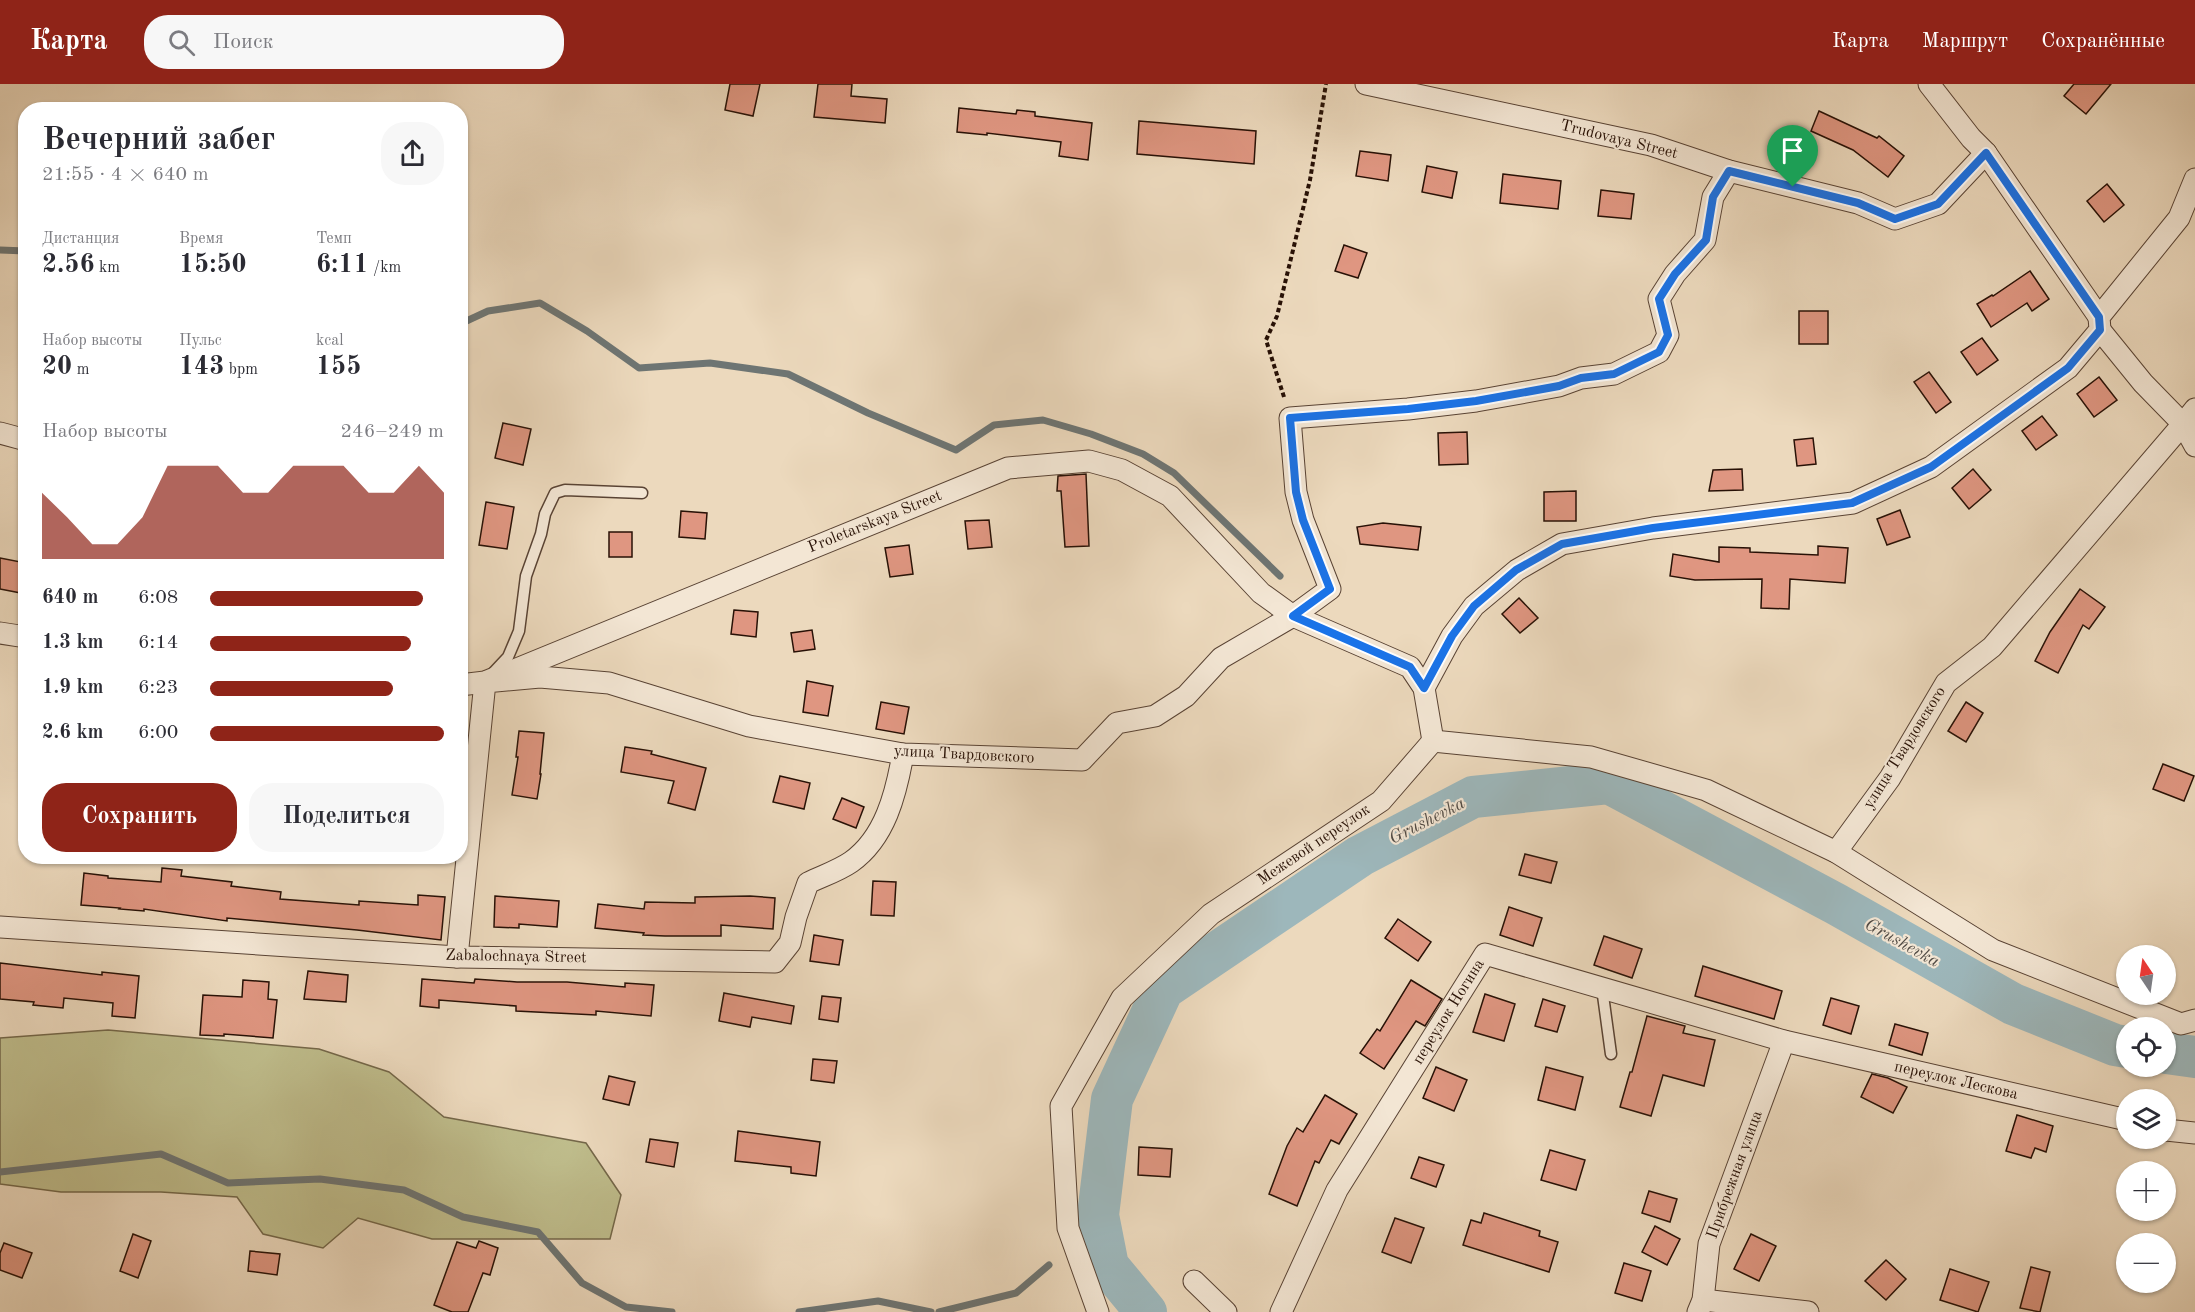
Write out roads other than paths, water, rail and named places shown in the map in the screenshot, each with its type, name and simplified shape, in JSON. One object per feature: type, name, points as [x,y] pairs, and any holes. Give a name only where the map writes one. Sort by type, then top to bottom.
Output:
[{"type":"street","name":"Trudovaya Street","points":[[1366,84],[1651,145],[1729,171],[1858,203],[1895,219],[1938,204],[1986,153]]},
{"type":"street","points":[[1929,84],[1971,138],[1986,153],[2099,324],[2143,383],[2189,417],[2195,446]]},
{"type":"street","name":"улица Твардовского","points":[[485,682],[540,677],[609,683],[750,726],[903,754],[1082,760],[1117,723],[1155,717],[1186,696],[1221,658],[1293,616],[1330,589],[1303,520],[1296,492],[1290,418],[1476,401],[1559,386],[1581,378],[1614,374],[1659,352],[1668,335],[1659,299],[1675,274],[1706,240],[1713,197],[1729,171]]},
{"type":"street","points":[[2195,179],[2179,218],[2068,368],[1931,467],[1852,503],[1653,528],[1562,544],[1516,570],[1474,606],[1452,636],[1424,688],[1433,741],[1591,757],[1706,790],[1836,852],[1993,950],[2181,1024],[2195,1020]]},
{"type":"street","name":"улица Твардовского","points":[[1836,852],[1890,778],[1946,683],[1992,647],[2189,417]]},
{"type":"street","points":[[0,434],[18,438]]},
{"type":"street","name":"Proletarskaya Street","points":[[468,684],[485,682],[1008,468],[1089,461],[1122,470],[1170,496],[1261,593],[1293,616],[1410,667],[1424,688]]},
{"type":"street","points":[[0,633],[18,636]]},
{"type":"street","points":[[468,849],[485,682]]},
{"type":"street","name":"Межевой переулок","points":[[1098,1312],[1068,1228],[1062,1106],[1122,998],[1211,914],[1381,801],[1433,741]]},
{"type":"street","name":"Zabalochnaya Street","points":[[0,927],[457,957],[775,962],[790,944],[796,917],[808,883],[850,862],[871,844],[886,818],[903,754]]},
{"type":"street","points":[[457,957],[466,864]]},
{"type":"street","name":"переулок Ногина","points":[[1281,1312],[1337,1190],[1485,954],[1784,1041]]},
{"type":"street","name":"переулок Лескова","points":[[1784,1041],[2116,1117]]},
{"type":"street","name":"Прибрежная улица","points":[[1701,1306],[1709,1244],[1784,1041]]},
{"type":"street","points":[[2176,1131],[2195,1133]]},
{"type":"street","points":[[1194,1281],[1226,1312]]},
{"type":"street","points":[[1701,1306],[1808,1312]]},
{"type":"lane","points":[[485,682],[508,657],[519,631],[526,576],[541,534],[545,514],[555,493],[565,490],[642,493]]},
{"type":"lane","points":[[1602,988],[1611,1054]]},
{"type":"waterway","points":[[0,250],[18,251]]},
{"type":"waterway","points":[[468,320],[488,311],[540,303],[587,331],[639,368],[710,363],[788,374],[868,413],[956,450],[994,425],[1043,420],[1091,434],[1143,454],[1174,473],[1280,576]]},
{"type":"waterway","name":"Grushevka","points":[[1146,1312],[1108,1266],[1098,1215],[1112,1099],[1163,989],[1360,856],[1473,797],[1609,783],[1836,904],[2013,1004],[2116,1045]]},
{"type":"waterway","name":"Grushevka","points":[[2176,1054],[2195,1057]]},
{"type":"waterway","points":[[0,1172],[161,1154],[228,1183],[320,1179],[404,1190],[463,1217],[538,1232],[582,1283],[626,1307],[672,1312]]},
{"type":"waterway","points":[[939,1312],[1016,1293],[1049,1265]]},
{"type":"waterway","points":[[799,1312],[878,1301],[931,1312]]}]
